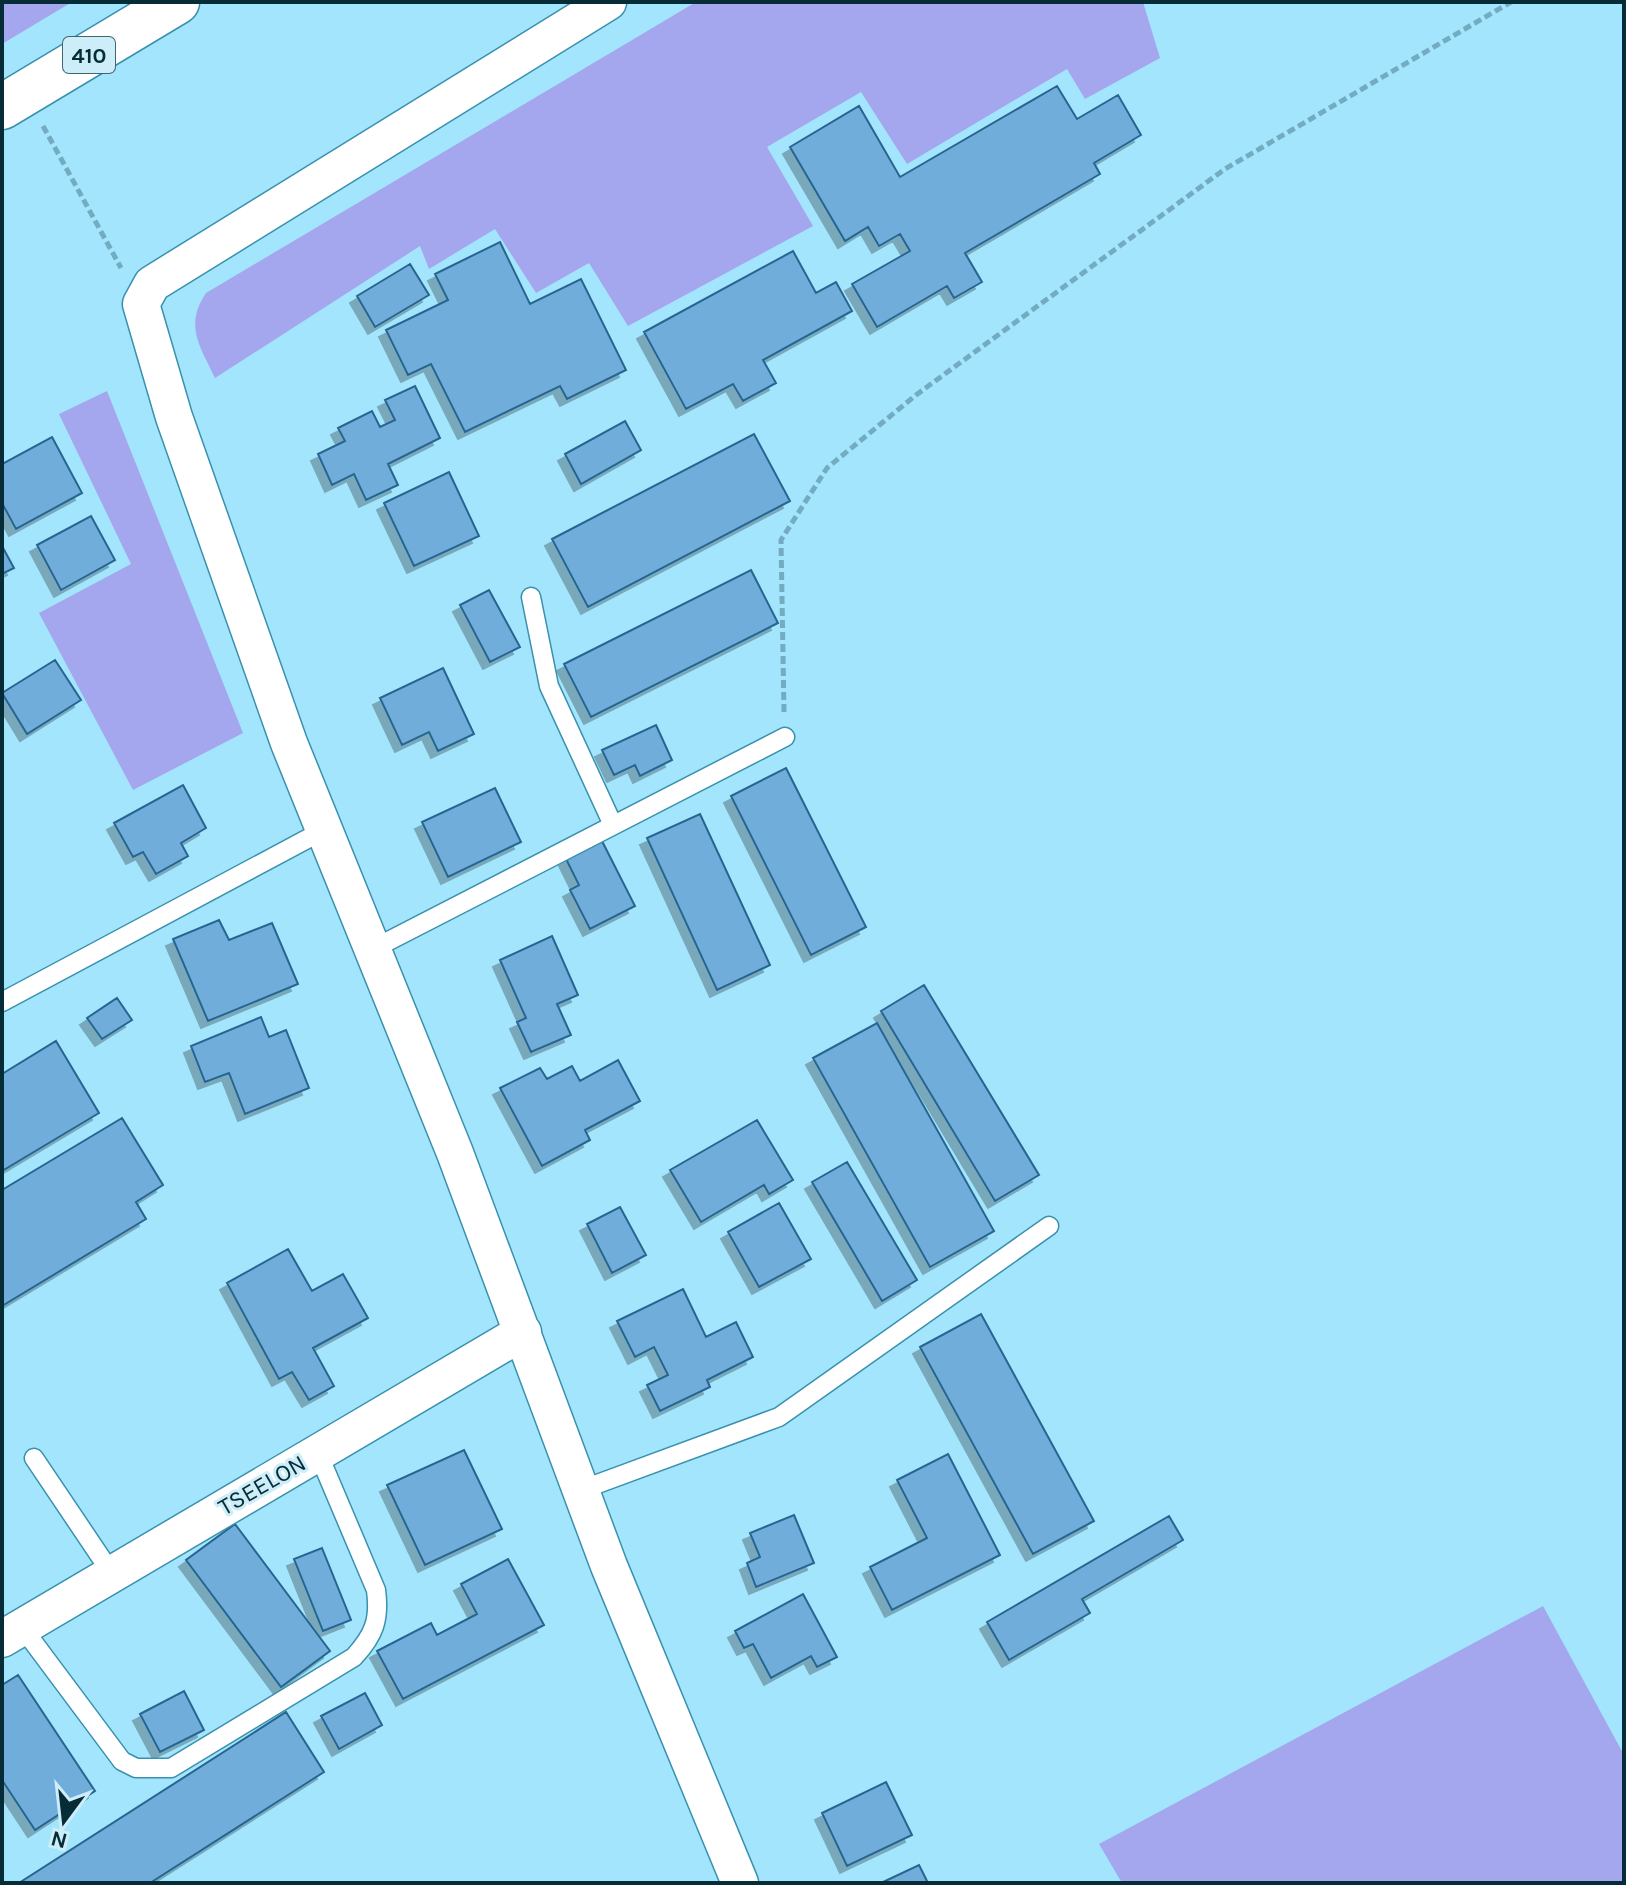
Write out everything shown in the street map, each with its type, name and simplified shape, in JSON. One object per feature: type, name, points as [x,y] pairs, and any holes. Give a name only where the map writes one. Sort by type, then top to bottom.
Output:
[{"type":"main road","name":"410","points":[[13,100],[177,2]]},
{"type":"street","points":[[608,2],[152,284],[141,304],[174,417],[289,743],[455,1153],[609,1566],[740,1883]]},
{"type":"street","name":"TSEELON","points":[[12,1633],[523,1332]]},
{"type":"lane","points":[[531,597],[549,686],[613,825]]},
{"type":"lane","points":[[373,949],[785,737]]},
{"type":"lane","points":[[2,1002],[324,830]]},
{"type":"lane","points":[[581,1490],[779,1417],[1049,1226]]},
{"type":"lane","points":[[12,1633],[122,1761],[136,1768],[171,1768],[354,1657],[371,1638],[379,1609],[376,1590],[318,1453]]},
{"type":"lane","points":[[34,1458],[112,1574]]},
{"type":"path","points":[[785,737],[781,540],[827,468],[916,395],[1225,169],[1511,2]]},
{"type":"path","points":[[13,100],[141,304]]},
{"type":"shaded area","points":[[2,2],[72,2],[2,44]]},
{"type":"shaded area","points":[[696,2],[1143,2],[1160,58],[1085,99],[1067,69],[907,164],[861,92],[767,147],[813,226],[628,326],[589,263],[536,293],[495,229],[429,269],[420,246],[215,378],[200,346],[195,326],[199,305],[206,293]]},
{"type":"shaded area","points":[[107,391],[243,733],[133,790],[39,613],[131,564],[59,414]]},
{"type":"shaded area","points":[[1543,1606],[1624,1755],[1624,1883],[1122,1883],[1099,1844]]},
{"type":"building","points":[[1057,86],[1077,119],[1118,95],[1141,135],[1094,163],[1100,174],[965,253],[982,282],[954,298],[947,286],[877,327],[852,284],[910,251],[900,234],[879,246],[868,227],[845,241],[790,147],[859,106],[900,177]]},
{"type":"building","points":[[500,242],[530,304],[581,279],[626,370],[567,399],[560,386],[465,432],[431,364],[408,375],[386,330],[448,300],[435,274]]},
{"type":"building","points":[[793,251],[816,293],[836,282],[852,311],[763,360],[776,383],[743,401],[733,384],[686,409],[644,332]]},
{"type":"building","points":[[410,264],[429,295],[375,327],[357,296]]},
{"type":"building","points":[[415,386],[440,438],[388,464],[398,485],[366,500],[354,474],[332,485],[318,454],[345,441],[338,428],[372,411],[380,427],[395,420],[385,400]]},
{"type":"building","points":[[625,421],[641,450],[581,484],[565,454]]},
{"type":"building","points":[[754,434],[790,501],[588,607],[552,539]]},
{"type":"building","points":[[52,437],[82,493],[16,529],[2,503],[2,464]]},
{"type":"building","points":[[449,472],[479,536],[414,566],[384,503]]},
{"type":"building","points":[[91,516],[115,560],[61,590],[37,545]]},
{"type":"building","points":[[2,546],[14,568],[2,574]]},
{"type":"building","points":[[751,570],[778,623],[591,717],[564,664]]},
{"type":"building","points":[[489,590],[520,647],[490,662],[460,605]]},
{"type":"building","points":[[55,660],[81,700],[27,734],[2,693]]},
{"type":"building","points":[[443,668],[474,734],[438,751],[429,732],[402,745],[380,698]]},
{"type":"building","points":[[656,725],[672,760],[640,776],[635,765],[614,775],[602,750]]},
{"type":"building","points":[[786,768],[866,927],[811,955],[731,796]]},
{"type":"building","points":[[183,785],[206,828],[181,843],[188,856],[156,874],[143,852],[133,857],[114,823]]},
{"type":"building","points":[[495,788],[521,842],[448,877],[422,822]]},
{"type":"building","points":[[700,814],[770,965],[717,990],[647,838]]},
{"type":"building","points":[[602,841],[635,906],[590,929],[570,890],[579,885],[566,859]]},
{"type":"building","points":[[219,920],[229,940],[272,923],[298,984],[208,1021],[173,939]]},
{"type":"building","points":[[552,936],[578,995],[557,1004],[571,1035],[531,1052],[517,1022],[526,1018],[500,960]]},
{"type":"building","points":[[924,985],[1039,1175],[995,1201],[881,1011]]},
{"type":"building","points":[[117,998],[132,1020],[102,1039],[87,1018]]},
{"type":"building","points":[[261,1017],[269,1037],[286,1030],[309,1088],[245,1114],[229,1073],[205,1082],[191,1046]]},
{"type":"building","points":[[877,1023],[994,1231],[930,1267],[813,1058]]},
{"type":"building","points":[[56,1041],[99,1113],[2,1171],[2,1074]]},
{"type":"building","points":[[618,1060],[640,1101],[585,1130],[590,1140],[542,1166],[500,1088],[540,1068],[547,1079],[572,1066],[580,1081]]},
{"type":"building","points":[[122,1118],[163,1185],[136,1202],[146,1219],[2,1306],[2,1190]]},
{"type":"building","points":[[757,1120],[793,1180],[769,1194],[764,1185],[701,1222],[670,1170]]},
{"type":"building","points":[[847,1162],[917,1280],[882,1301],[812,1182]]},
{"type":"building","points":[[779,1203],[811,1259],[759,1287],[728,1232]]},
{"type":"building","points":[[620,1207],[646,1255],[612,1273],[587,1224]]},
{"type":"building","points":[[288,1249],[312,1291],[343,1274],[368,1318],[313,1348],[334,1386],[309,1400],[292,1372],[279,1379],[227,1283]]},
{"type":"building","points":[[683,1289],[706,1337],[736,1322],[753,1357],[707,1380],[710,1387],[660,1411],[647,1385],[668,1375],[654,1347],[635,1357],[617,1321]]},
{"type":"building","points":[[981,1314],[1094,1521],[1033,1554],[920,1347]]},
{"type":"building","points":[[464,1450],[502,1529],[425,1565],[387,1485]]},
{"type":"building","points":[[948,1454],[1000,1555],[892,1610],[870,1567],[927,1538],[897,1480]]},
{"type":"building","points":[[794,1515],[814,1563],[756,1587],[747,1563],[760,1557],[750,1533]]},
{"type":"building","points":[[1169,1516],[1183,1540],[1082,1599],[1090,1613],[1009,1660],[987,1622]]},
{"type":"building","points":[[235,1524],[330,1651],[281,1687],[186,1560]]},
{"type":"building","points":[[322,1548],[351,1620],[323,1631],[294,1559]]},
{"type":"building","points":[[508,1559],[544,1625],[403,1699],[377,1651],[431,1623],[437,1635],[477,1614],[461,1584]]},
{"type":"building","points":[[803,1594],[837,1657],[817,1667],[811,1656],[771,1678],[753,1644],[744,1648],[735,1631]]},
{"type":"building","points":[[18,1675],[95,1791],[35,1830],[2,1780],[2,1685]]},
{"type":"building","points":[[184,1691],[204,1730],[160,1752],[140,1714]]},
{"type":"building","points":[[365,1693],[382,1725],[339,1749],[321,1716]]},
{"type":"building","points":[[286,1712],[324,1772],[150,1883],[19,1883]]},
{"type":"building","points":[[886,1782],[912,1835],[847,1866],[822,1813]]},
{"type":"building","points":[[919,1865],[928,1883],[881,1883]]}]
